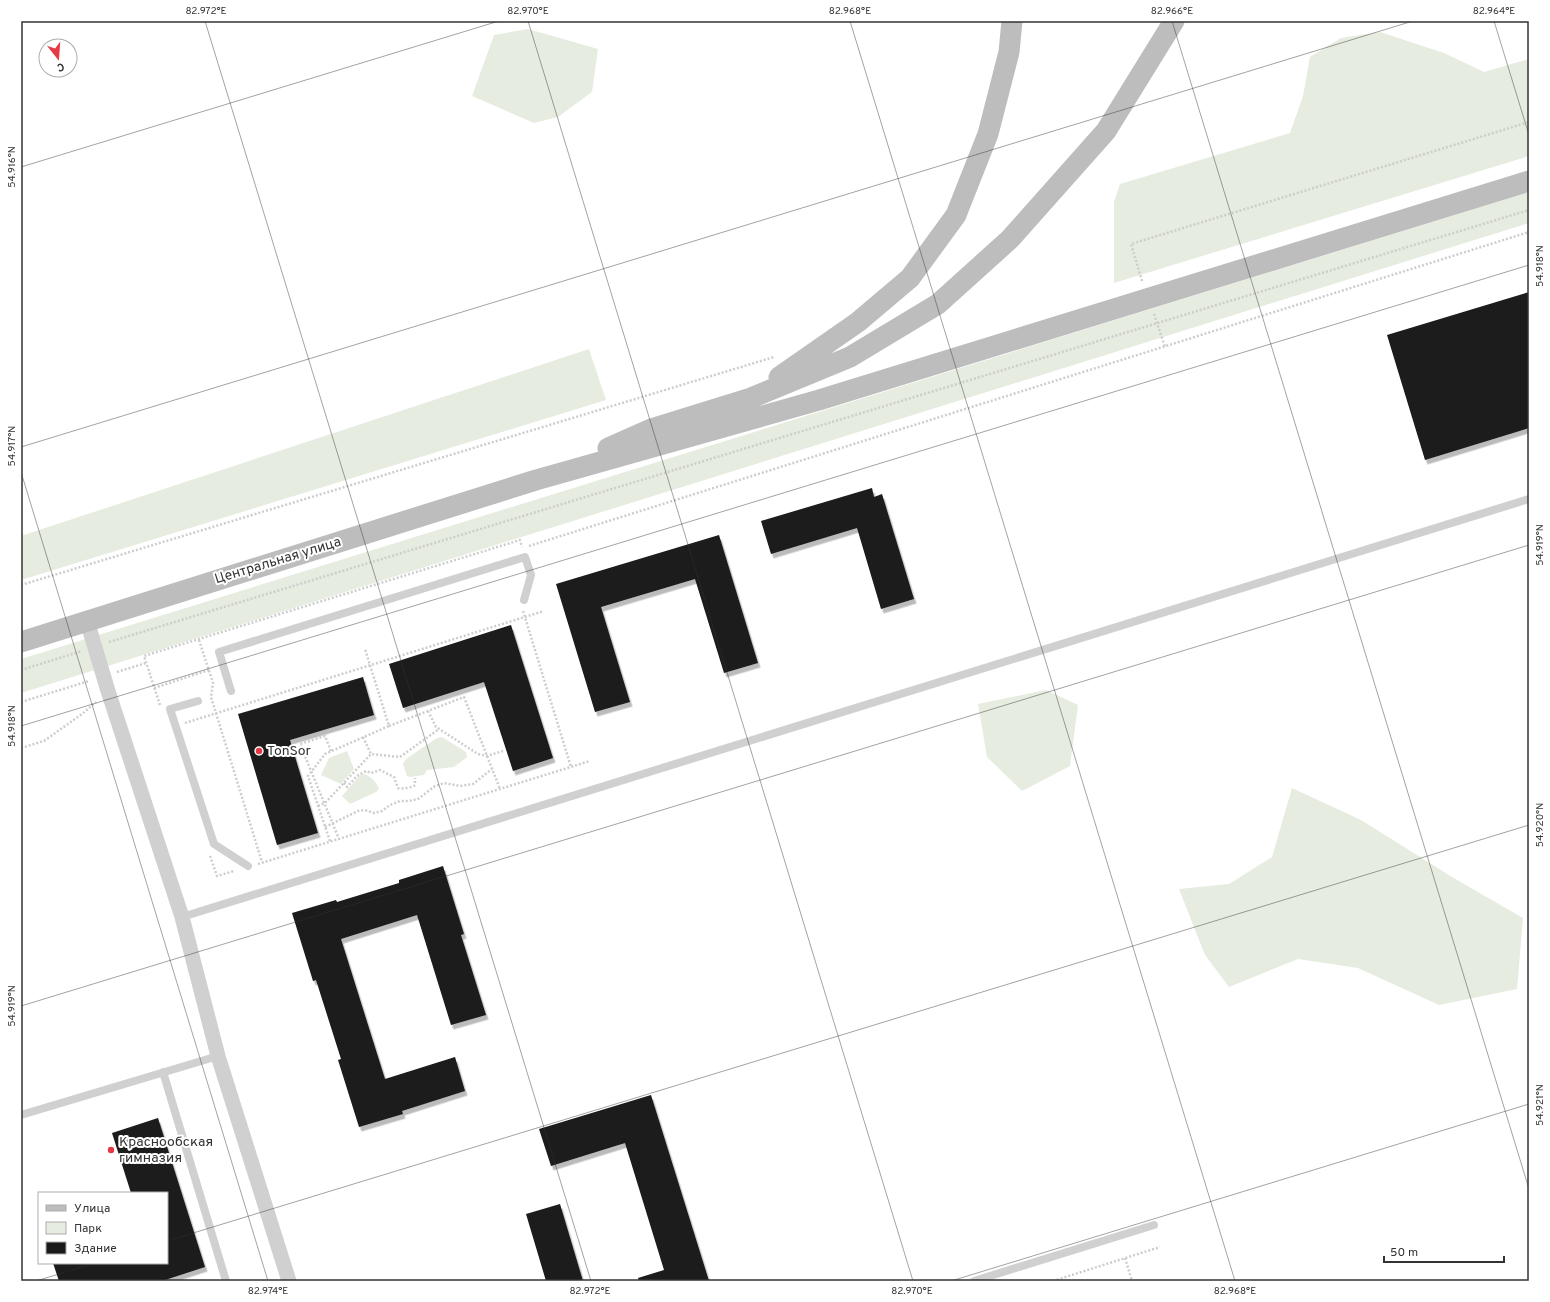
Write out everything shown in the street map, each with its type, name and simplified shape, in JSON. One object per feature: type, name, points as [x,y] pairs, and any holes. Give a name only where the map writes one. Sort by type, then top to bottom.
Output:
[{"type":"main road","points":[[751,398],[858,322],[910,278],[956,216],[988,134],[1009,52],[1012,21]]},
{"type":"main road","points":[[536,480],[651,429],[751,398],[850,357],[938,304],[1010,239],[1106,131],[1174,21]]},
{"type":"main road","points":[[536,480],[819,400],[1529,181]]},
{"type":"main road","name":"Центральная улица","points":[[21,642],[536,480]]},
{"type":"street","points":[[87,621],[182,917],[218,1056],[289,1281]]},
{"type":"lane","points":[[182,917],[1529,499]]},
{"type":"lane","points":[[231,691],[219,652],[525,557],[531,575],[523,603]]},
{"type":"lane","points":[[198,701],[170,709],[175,726],[214,844],[248,866]]},
{"type":"lane","points":[[21,1115],[218,1056]]},
{"type":"lane","points":[[163,1072],[226,1281]]},
{"type":"lane","points":[[974,1281],[1154,1225]]},
{"type":"path","points":[[1131,244],[1529,122]]},
{"type":"path","points":[[21,670],[1529,210]]},
{"type":"path","points":[[21,702],[106,684],[146,663],[144,656],[520,540],[522,548],[1529,232]]},
{"type":"path","points":[[21,584],[778,356]]},
{"type":"path","points":[[514,542],[520,559]]},
{"type":"path","points":[[523,603],[525,617],[571,767]]},
{"type":"path","points":[[175,726],[544,611]]},
{"type":"path","points":[[199,640],[213,683],[211,697],[262,862]]},
{"type":"path","points":[[365,649],[389,726]]},
{"type":"path","points":[[154,688],[209,670]]},
{"type":"path","points":[[21,748],[44,741],[82,714],[106,684]]},
{"type":"path","points":[[330,841],[308,776],[326,754],[389,726],[464,697],[500,789]]},
{"type":"path","points":[[428,711],[439,729],[478,754],[487,756],[503,751]]},
{"type":"path","points":[[371,754],[400,757],[439,729]]},
{"type":"path","points":[[331,751],[325,736],[300,744],[339,839]]},
{"type":"path","points":[[363,737],[371,754]]},
{"type":"path","points":[[318,806],[325,803],[371,754]]},
{"type":"path","points":[[248,866],[590,761]]},
{"type":"path","points":[[325,827],[358,811],[365,810],[374,813],[382,811],[390,805],[400,801],[418,799],[434,786],[444,783],[460,786],[473,784],[492,769]]},
{"type":"path","points":[[344,783],[348,787],[357,776],[366,771],[371,773],[380,770],[394,777],[398,788],[401,789],[415,785],[415,778]]},
{"type":"path","points":[[1053,1281],[1160,1247]]},
{"type":"path","points":[[1125,1258],[1132,1281]]},
{"type":"green space","points":[[528,29],[598,49],[592,92],[558,117],[534,123],[472,96],[494,35]]},
{"type":"green space","points":[[1380,32],[1444,53],[1484,72],[1529,59],[1529,156],[1114,283],[1114,202],[1120,184],[1290,133],[1303,96],[1310,57],[1341,38]]},
{"type":"green space","points":[[1529,192],[1529,223],[21,693],[21,659]]},
{"type":"green space","points":[[589,349],[606,400],[21,580],[21,536]]},
{"type":"green space","points":[[1046,690],[1078,705],[1070,766],[1022,791],[987,757],[978,704]]},
{"type":"green space","points":[[442,737],[466,752],[467,757],[454,767],[427,770],[424,775],[407,776],[403,764],[406,759],[437,738]]},
{"type":"green space","points":[[347,751],[354,769],[341,784],[321,775],[329,758]]},
{"type":"green space","points":[[364,774],[369,776],[377,784],[379,789],[376,792],[350,804],[342,796],[360,775]]},
{"type":"green space","points":[[1292,788],[1361,820],[1452,877],[1523,918],[1517,989],[1439,1005],[1358,968],[1298,959],[1229,987],[1205,955],[1179,889],[1229,884],[1272,857]]},
{"type":"building","points":[[1529,292],[1529,428],[1425,460],[1387,335]]},
{"type":"building","points":[[872,488],[874,497],[882,494],[914,599],[881,609],[857,528],[771,554],[761,521]]},
{"type":"building","points":[[719,535],[758,663],[724,673],[695,579],[601,607],[630,702],[595,712],[556,584]]},
{"type":"building","points":[[511,625],[553,758],[513,771],[484,682],[403,708],[389,664]]},
{"type":"building","points":[[363,677],[374,715],[290,740],[318,833],[277,845],[238,714]]},
{"type":"building","points":[[443,866],[464,934],[461,935],[486,1015],[451,1025],[417,915],[341,939],[385,1079],[455,1057],[465,1091],[402,1111],[403,1114],[359,1127],[338,1060],[341,1059],[316,980],[313,981],[292,913],[336,900],[337,902],[399,883],[399,880]]},
{"type":"building","points":[[651,1095],[709,1281],[639,1281],[638,1278],[664,1270],[625,1143],[551,1166],[539,1129]]},
{"type":"building","points":[[158,1118],[205,1267],[162,1281],[59,1281],[53,1264],[168,1264],[168,1192],[131,1192],[112,1133]]},
{"type":"building","points":[[560,1204],[583,1281],[546,1281],[526,1214]]},
{"type":"place","name":"TonSor","points":[[259,751]]},
{"type":"place","name":"Краснообская гимназия","points":[[111,1150]]}]
